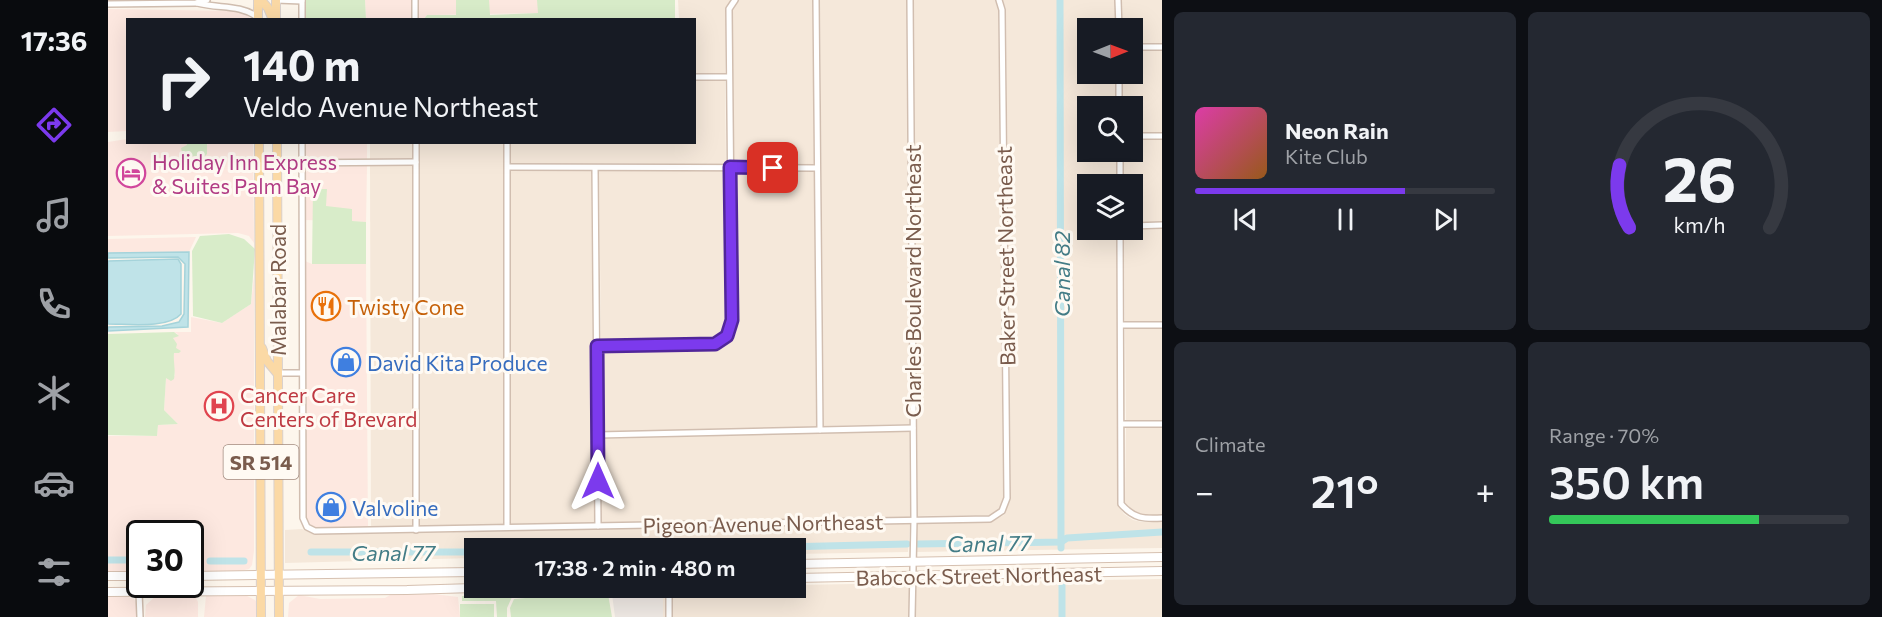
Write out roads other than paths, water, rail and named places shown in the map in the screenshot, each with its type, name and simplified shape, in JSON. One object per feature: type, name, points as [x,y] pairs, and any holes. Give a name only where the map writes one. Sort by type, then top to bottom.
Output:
[{"type":"main road","points":[[258,18],[259,0]]},
{"type":"main road","points":[[259,0],[268,8],[273,18]]},
{"type":"main road","points":[[274,18],[276,0]]},
{"type":"main road","name":"Malabar Road","points":[[259,144],[261,617]]},
{"type":"main road","name":"Malabar Road","points":[[277,144],[279,617]]},
{"type":"main road","points":[[260,345],[267,361],[277,373]]},
{"type":"main road","name":"Babcock Street Northeast","points":[[806,564],[1162,557]]},
{"type":"main road","name":"Babcock Street Northeast","points":[[806,578],[1162,571]]},
{"type":"main road","points":[[204,576],[464,572]]},
{"type":"main road","points":[[108,576],[126,576]]},
{"type":"main road","points":[[204,591],[464,588]]},
{"type":"main road","points":[[108,592],[126,592]]},
{"type":"street","points":[[108,4],[196,3],[207,0]]},
{"type":"street","points":[[276,0],[302,0],[302,18]]},
{"type":"street","points":[[415,0],[415,18]]},
{"type":"street","points":[[597,346],[715,344],[727,336],[732,320],[729,9],[735,0]]},
{"type":"street","points":[[816,0],[820,430]]},
{"type":"street","name":"Charles Boulevard Northeast","points":[[910,0],[914,520],[912,617]]},
{"type":"street","name":"Baker Street Northeast","points":[[999,0],[1002,10],[1007,498],[1002,512]]},
{"type":"street","points":[[1118,0],[1119,18]]},
{"type":"street","points":[[196,3],[214,8],[242,8],[258,18]]},
{"type":"street","points":[[1143,47],[1162,47]]},
{"type":"street","points":[[696,77],[729,77]]},
{"type":"street","points":[[1143,136],[1162,136]]},
{"type":"street","points":[[277,373],[302,373],[302,144]]},
{"type":"street","points":[[416,144],[416,530]]},
{"type":"street","points":[[507,144],[507,527]]},
{"type":"street","points":[[259,161],[416,162]]},
{"type":"street","points":[[508,167],[817,168]]},
{"type":"street","points":[[595,168],[598,526]]},
{"type":"street","points":[[1143,226],[1162,225]]},
{"type":"street","points":[[1120,240],[1121,504],[1129,513],[1142,519],[1162,518]]},
{"type":"street","points":[[1121,325],[1162,325]]},
{"type":"street","name":"Pigeon Avenue Northeast","points":[[302,373],[303,518],[307,527],[315,531],[990,519],[1002,512]]},
{"type":"street","points":[[1122,424],[1162,424]]},
{"type":"street","points":[[598,435],[913,428]]},
{"type":"street","points":[[139,598],[140,617]]},
{"type":"street","points":[[669,598],[669,617]]},
{"type":"water","points":[[189,252],[188,327],[108,331],[108,327],[162,326],[179,322],[184,314],[185,264],[178,257],[108,258],[108,253]]},
{"type":"water","points":[[178,259],[181,264],[181,314],[175,319],[157,324],[108,324],[108,261]]},
{"type":"waterway","name":"Canal 82","points":[[1060,0],[1061,548]]},
{"type":"waterway","name":"Canal 77","points":[[918,544],[1061,542],[1067,538],[1162,532]]},
{"type":"waterway","name":"Canal 77","points":[[806,546],[907,544]]},
{"type":"waterway","name":"Canal 77","points":[[311,552],[464,552]]},
{"type":"waterway","name":"Canal 77","points":[[108,560],[126,560]]},
{"type":"waterway","name":"Canal 77","points":[[210,561],[244,561]]},
{"type":"waterway","name":"Canal 82","points":[[1062,584],[1062,617]]},
{"type":"place","name":"Holiday Inn Express & Suites Palm Bay","points":[[131,173]]},
{"type":"place","name":"Twisty Cone","points":[[326,306]]},
{"type":"place","name":"David Kita Produce","points":[[346,362]]},
{"type":"place","name":"Cancer Care Centers of Brevard","points":[[219,406]]},
{"type":"place","name":"Valvoline","points":[[331,507]]}]
